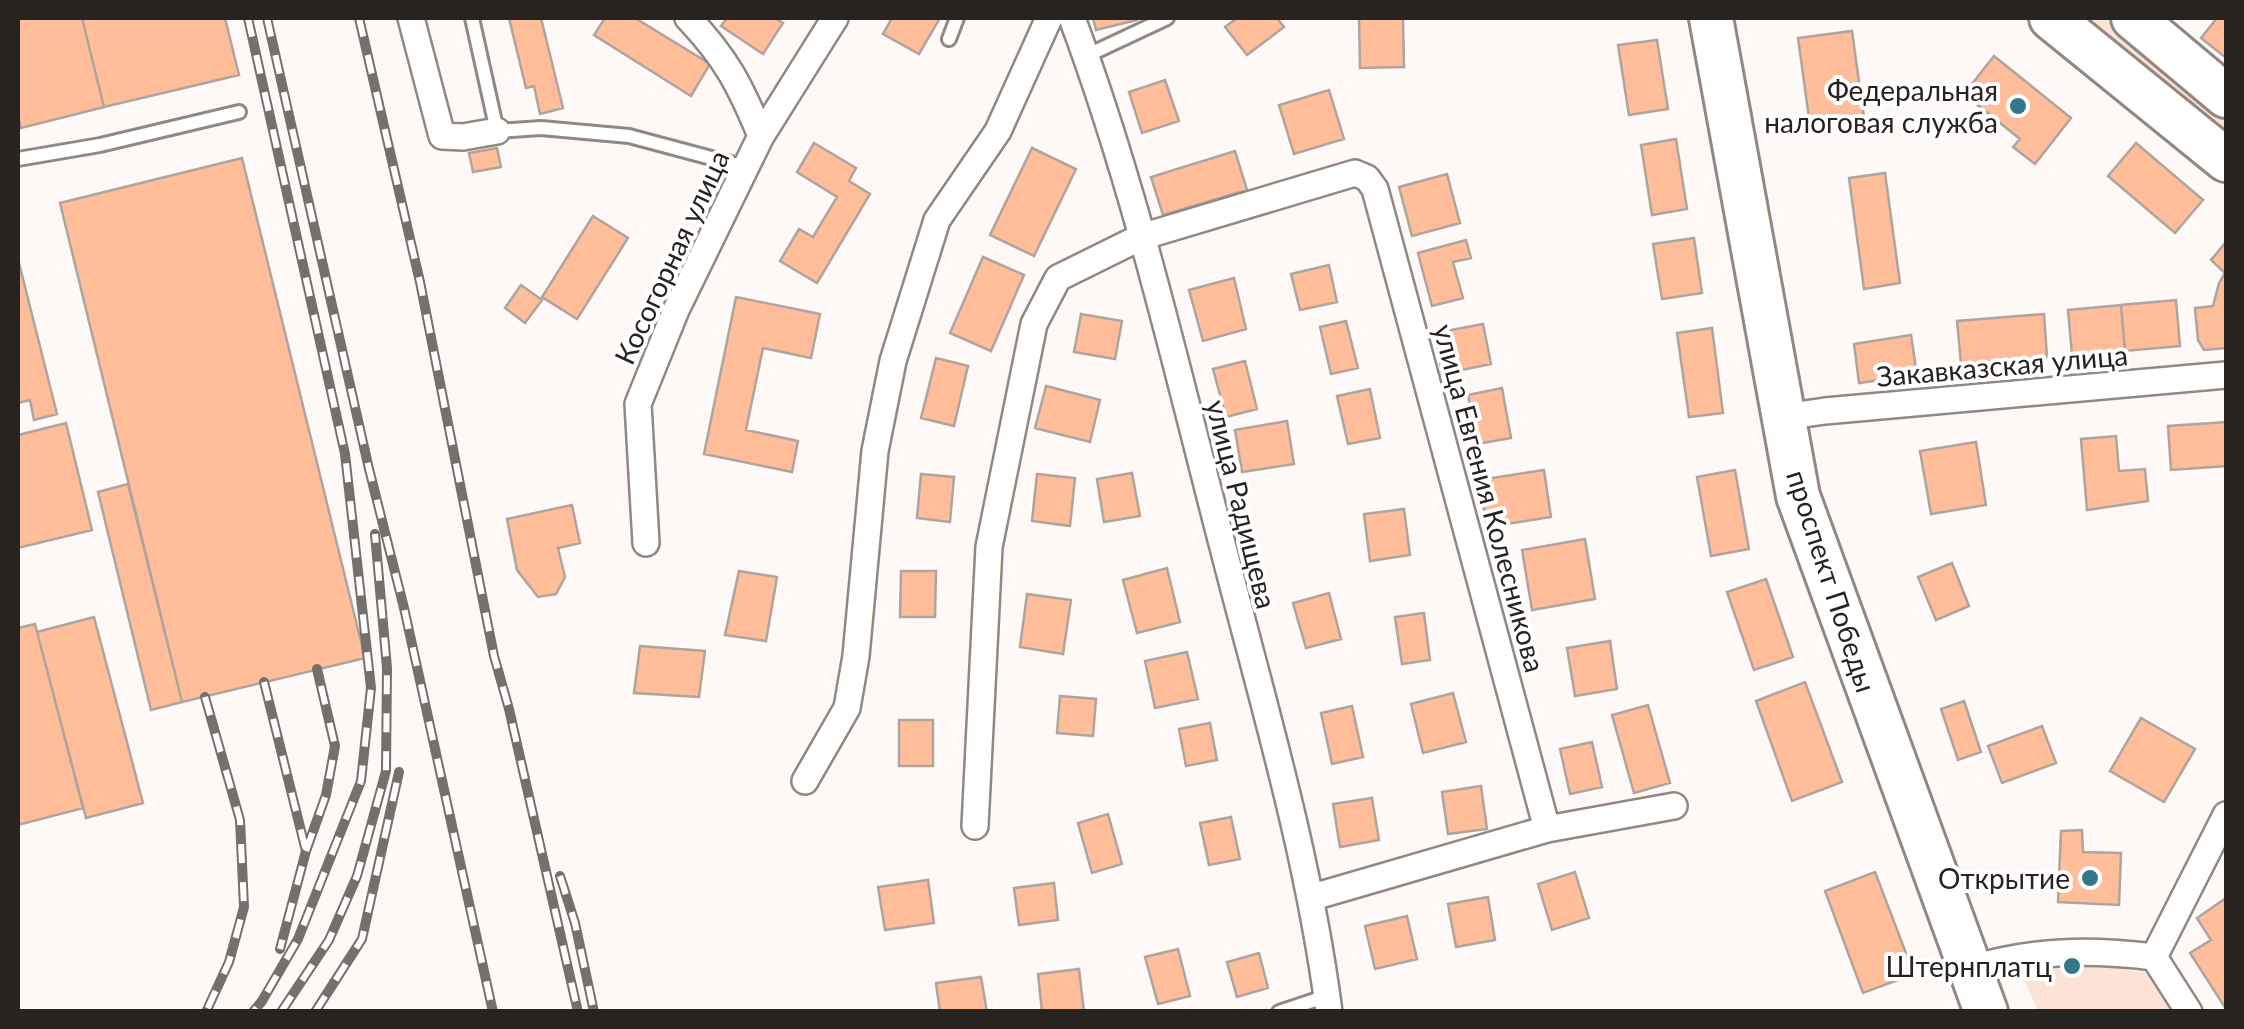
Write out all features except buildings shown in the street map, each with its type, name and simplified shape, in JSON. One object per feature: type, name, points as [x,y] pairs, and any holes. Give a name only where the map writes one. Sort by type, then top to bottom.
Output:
[{"type":"main road","name":"проспект Победы","points":[[1711,18],[1798,496],[1986,1012]]},
{"type":"main road","points":[[2051,18],[2226,160]]},
{"type":"main road","points":[[2133,18],[2226,96]]},
{"type":"street","points":[[411,18],[442,136],[463,138],[497,131]]},
{"type":"street","points":[[688,18],[717,49],[738,80],[761,136]]},
{"type":"street","name":"Косогорная улица","points":[[646,543],[638,404],[676,310],[745,167],[835,18]]},
{"type":"street","points":[[805,781],[848,708],[875,450],[893,361],[932,238],[938,220],[998,131],[1049,18]]},
{"type":"street","name":"улица Радищева","points":[[1072,18],[1141,236],[1313,897],[1328,1004]]},
{"type":"street","name":"улица Евгения Колесникова","points":[[1141,236],[1355,173],[1367,178],[1375,189],[1548,829]]},
{"type":"street","points":[[976,826],[989,547],[1034,324],[1058,278],[1141,236]]},
{"type":"street","name":"Закавказская улица","points":[[1784,418],[1824,411],[2226,375]]},
{"type":"street","points":[[1313,897],[1548,829],[1674,806]]},
{"type":"street","points":[[2154,957],[2226,815]]},
{"type":"street","points":[[1969,969],[2016,956],[2096,950],[2154,957]]},
{"type":"street","points":[[2154,957],[2189,1012]]},
{"type":"lane","points":[[472,18],[497,131],[541,128],[629,136],[745,167]]},
{"type":"lane","points":[[949,39],[958,18]]},
{"type":"lane","points":[[1086,56],[1166,18]]},
{"type":"lane","points":[[18,160],[238,112]]},
{"type":"lane","points":[[1279,1012],[1328,1004]]},
{"type":"shaded area","points":[[2072,18],[2105,18],[2226,117],[2226,144]]},
{"type":"shaded area","points":[[2092,964],[2149,973],[2170,1011],[2038,1011],[2021,972],[2055,965]]},
{"type":"railway","points":[[248,18],[345,454],[371,688],[361,781],[298,939],[253,1012]]},
{"type":"railway","points":[[267,18],[493,1012]]},
{"type":"railway","points":[[359,18],[420,282],[494,656],[578,1012]]},
{"type":"railway","points":[[281,1012],[329,940],[357,876],[386,771],[387,668],[375,534]]},
{"type":"railway","points":[[306,851],[326,795],[335,746],[317,669]]},
{"type":"railway","points":[[264,682],[306,851],[280,949]]},
{"type":"railway","points":[[205,697],[240,820],[244,907],[229,962],[206,1012]]},
{"type":"railway","points":[[315,1012],[362,939],[399,772]]},
{"type":"railway","points":[[560,876],[575,923],[594,1012]]},
{"type":"place","name":"Федеральная налоговая служба","points":[[2018,106]]},
{"type":"place","name":"Открытие","points":[[2090,878]]},
{"type":"place","name":"Штернплатц","points":[[2072,966]]}]
